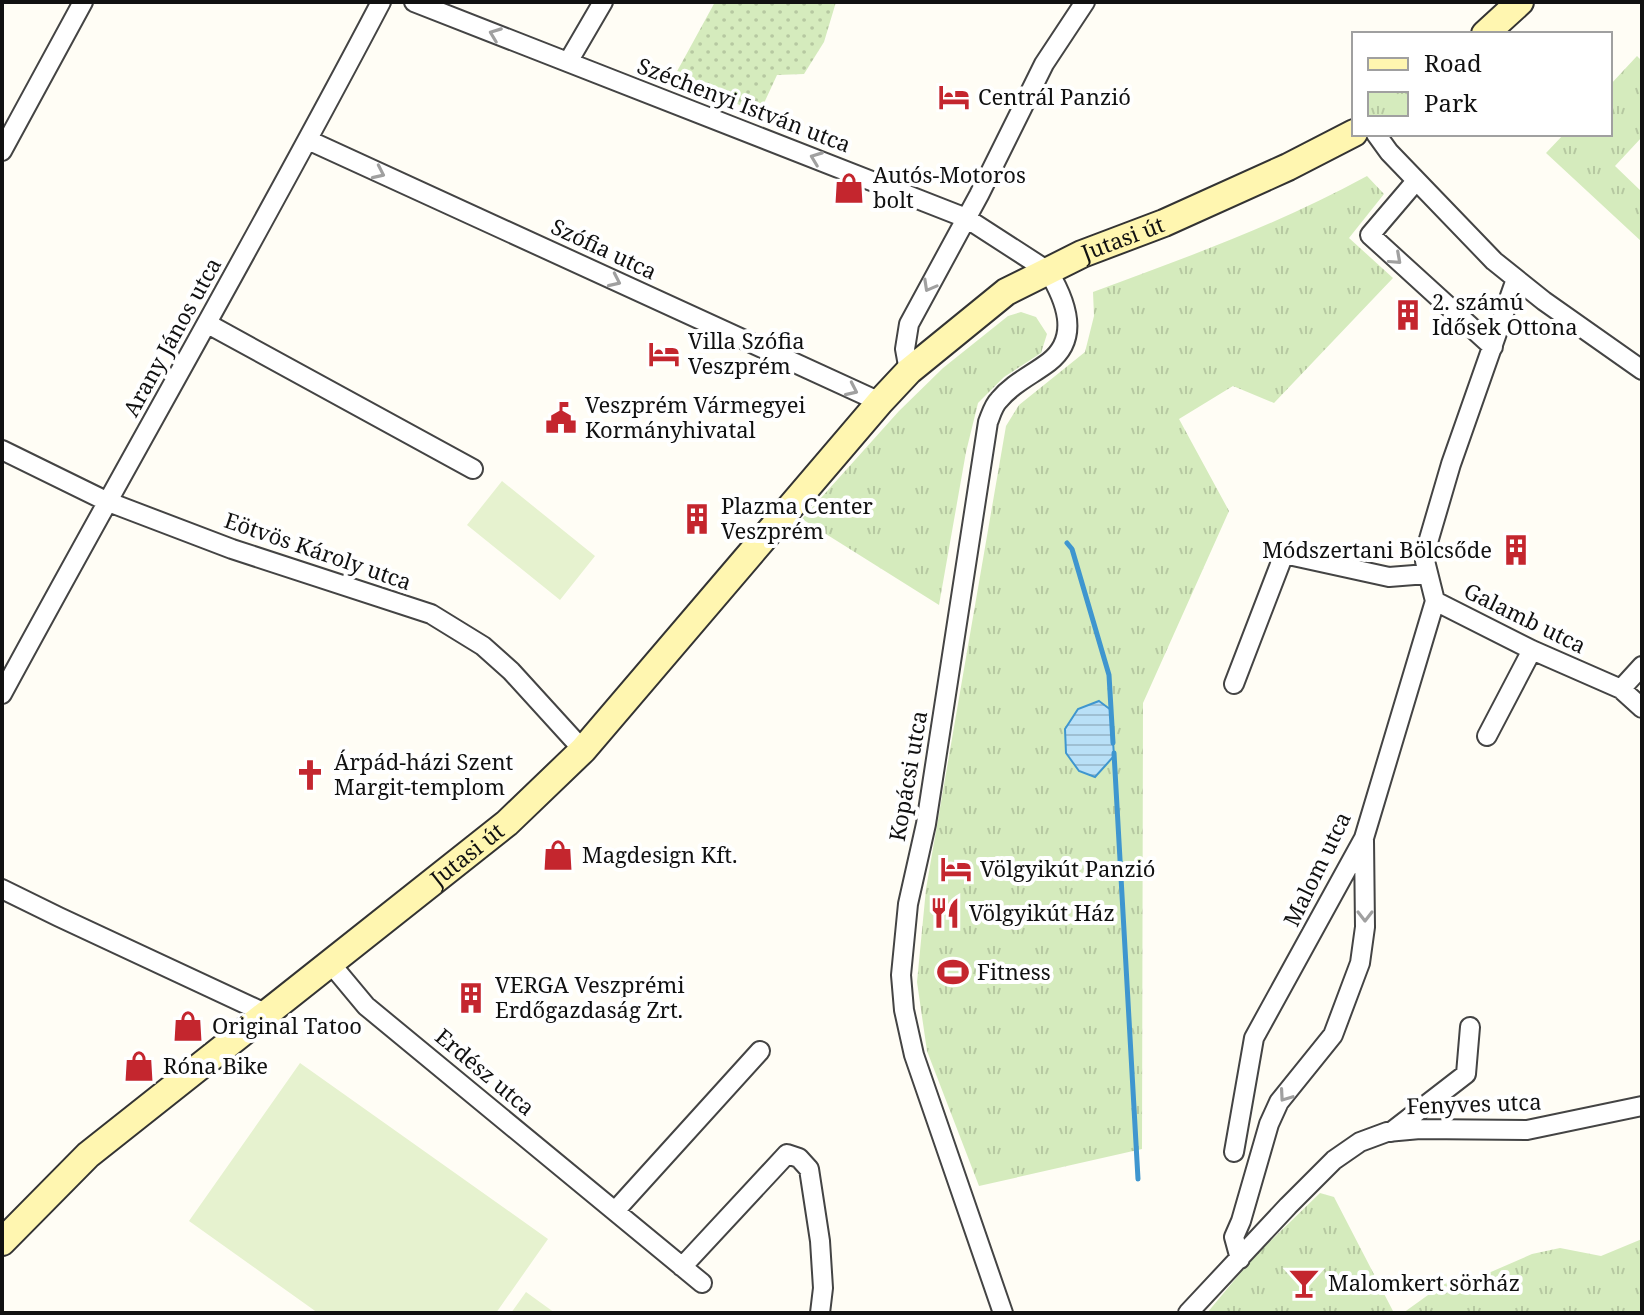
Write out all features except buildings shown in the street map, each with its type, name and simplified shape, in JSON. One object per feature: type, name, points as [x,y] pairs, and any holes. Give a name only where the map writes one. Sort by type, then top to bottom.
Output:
[{"type":"street","points":[[2,151],[83,2]]},
{"type":"street","name":"Arany János utca","points":[[2,694],[106,501],[208,324],[381,2]]},
{"type":"street","name":"Széchenyi István utca","points":[[414,2],[966,218],[1048,271]]},
{"type":"street","points":[[568,62],[603,2]]},
{"type":"street","points":[[909,371],[905,349],[909,324],[1044,64],[1085,2]]},
{"type":"street","points":[[1487,32],[1520,2]]},
{"type":"street","name":"Jutasi út","points":[[2,1242],[88,1155],[507,823],[583,750],[909,371],[1006,292],[1082,254],[1164,223],[1288,167],[1352,134]]},
{"type":"street","points":[[1378,136],[1473,242],[1516,279],[1642,370]]},
{"type":"street","name":"Szófia utca","points":[[308,140],[880,402]]},
{"type":"street","points":[[1416,181],[1370,235],[1493,347]]},
{"type":"street","name":"Kopácsi utca","points":[[1003,1313],[914,1055],[904,1010],[901,975],[908,904],[926,824],[988,422],[996,402],[1014,385],[1052,360],[1068,332],[1065,308],[1048,271]]},
{"type":"street","points":[[1234,684],[1284,554],[1389,577],[1427,574],[1425,561],[1429,539],[1451,464],[1516,279]]},
{"type":"street","points":[[208,324],[473,469]]},
{"type":"street","name":"Eötvös Károly utca","points":[[2,450],[106,501],[232,549],[431,614],[483,646],[511,671],[583,750]]},
{"type":"street","name":"Galamb utca","points":[[1427,574],[1435,601],[1532,650],[1621,689],[1642,708]]},
{"type":"street","name":"Malom utca","points":[[1234,1152],[1254,1038],[1364,838],[1435,601]]},
{"type":"street","points":[[1487,736],[1532,650]]},
{"type":"street","points":[[1621,689],[1642,666]]},
{"type":"street","points":[[1240,1259],[1234,1237],[1269,1124],[1279,1102],[1333,1035],[1360,963],[1365,927],[1364,838]]},
{"type":"street","points":[[2,889],[267,1014]]},
{"type":"street","name":"Erdész utca","points":[[331,964],[366,1006],[702,1283]]},
{"type":"street","points":[[1391,1132],[1466,1074],[1470,1027]]},
{"type":"street","points":[[615,1211],[760,1051]]},
{"type":"street","name":"Fenyves utca","points":[[1188,1313],[1334,1160],[1360,1142],[1391,1132],[1420,1129],[1527,1130],[1642,1106]]},
{"type":"street","points":[[682,1267],[787,1154],[799,1158],[809,1169],[820,1241],[823,1288],[820,1313]]},
{"type":"green space","points":[[715,2],[836,2],[824,42],[804,74],[777,75],[759,114],[675,75]]},
{"type":"green space","points":[[1637,56],[1642,61],[1642,137],[1615,166],[1642,192],[1642,242],[1546,153],[1562,136],[1612,136],[1612,83]]},
{"type":"green space","points":[[1367,176],[1384,194],[1349,238],[1393,278],[1274,403],[1233,386],[1179,419],[1229,511],[1143,703],[1142,1149],[979,1186],[927,1051],[917,982],[926,889],[1006,426],[1019,405],[1085,352],[1094,316],[1093,292],[1267,225]]},
{"type":"green space","points":[[1021,312],[1036,317],[1047,334],[1041,353],[1004,377],[978,403],[966,452],[939,605],[802,519],[899,411],[943,368],[1008,316]]},
{"type":"green space","points":[[502,481],[595,556],[560,600],[467,525]]},
{"type":"green space","points":[[300,1063],[548,1239],[496,1313],[318,1313],[189,1221]]},
{"type":"green space","points":[[1320,1193],[1334,1197],[1394,1313],[1207,1313],[1252,1259]]},
{"type":"green space","points":[[1642,1239],[1642,1313],[1403,1313],[1449,1280],[1484,1275],[1532,1254],[1560,1248],[1601,1256]]},
{"type":"green space","points":[[526,1292],[555,1313],[511,1313]]},
{"type":"water","points":[[1099,701],[1111,710],[1114,756],[1095,777],[1079,771],[1066,753],[1065,729],[1078,709]]},
{"type":"waterway","points":[[1067,543],[1072,549],[1109,675],[1113,743]]},
{"type":"waterway","points":[[1114,753],[1138,1179]]},
{"type":"place","name":"Centrál Panzió","points":[[954,97]]},
{"type":"place","name":"Autós-Motoros bolt","points":[[849,188]]},
{"type":"place","name":"2. számú Idősek Ottona","points":[[1408,315]]},
{"type":"place","name":"Villa Szófia Veszprém","points":[[664,354]]},
{"type":"place","name":"Veszprém Vármegyei Kormányhivatal","points":[[561,418]]},
{"type":"place","name":"Plazma Center Veszprém","points":[[697,519]]},
{"type":"place","name":"Módszertani Bölcsőde","points":[[1516,550]]},
{"type":"place","name":"Árpád-házi Szent Margit-templom","points":[[310,775]]},
{"type":"place","name":"Magdesign Kft.","points":[[558,855]]},
{"type":"place","name":"Völgyikút Panzió","points":[[956,869]]},
{"type":"place","name":"Völgyikút Ház","points":[[945,913]]},
{"type":"place","name":"Fitness","points":[[953,972]]},
{"type":"place","name":"VERGA Veszprémi Erdőgazdaság Zrt.","points":[[471,998]]},
{"type":"place","name":"Original Tatoo","points":[[188,1026]]},
{"type":"place","name":"Róna Bike","points":[[139,1066]]},
{"type":"place","name":"Malomkert sörház","points":[[1304,1283]]}]
